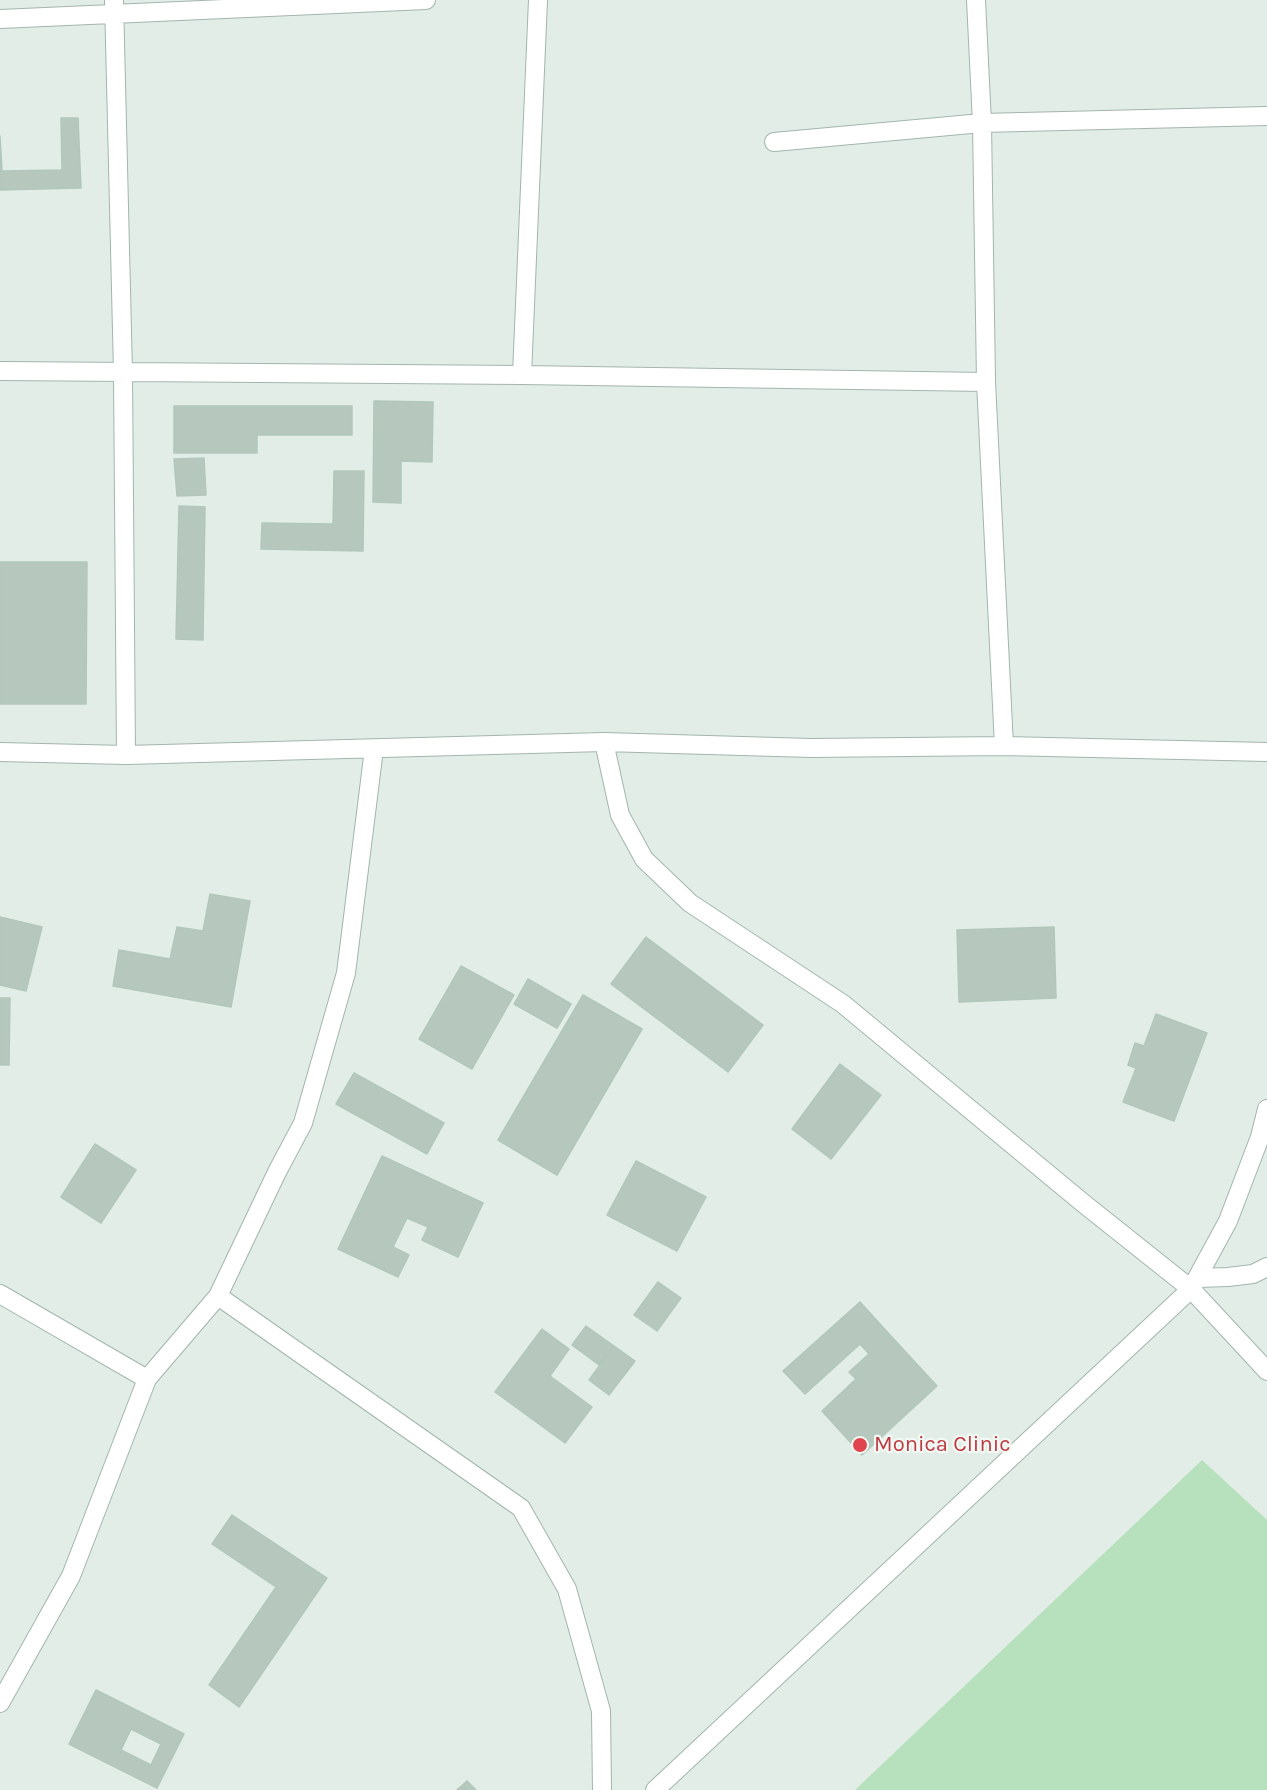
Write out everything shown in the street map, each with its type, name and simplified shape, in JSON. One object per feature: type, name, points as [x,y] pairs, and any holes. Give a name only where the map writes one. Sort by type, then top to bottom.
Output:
[{"type":"street","points":[[0,19],[114,8],[426,0]]},
{"type":"street","points":[[522,375],[538,0]]},
{"type":"street","points":[[976,0],[982,123],[986,382],[1004,746]]},
{"type":"street","points":[[114,8],[123,372],[126,755]]},
{"type":"street","points":[[774,142],[982,123],[1267,116]]},
{"type":"street","points":[[0,371],[522,375],[986,382]]},
{"type":"street","points":[[0,752],[126,755],[604,742],[812,748],[1004,746],[1267,752]]},
{"type":"street","points":[[604,742],[620,815],[644,859],[690,903],[843,1004],[1083,1203],[1194,1283],[1267,1371]]},
{"type":"street","points":[[0,1703],[71,1576],[147,1379],[218,1296],[303,1123],[346,973],[374,749]]},
{"type":"street","points":[[655,1790],[1194,1283],[1228,1221],[1260,1137],[1267,1109]]},
{"type":"street","points":[[1194,1283],[1253,1274],[1267,1267]]},
{"type":"street","points":[[0,1294],[147,1379]]},
{"type":"street","points":[[218,1296],[521,1508],[567,1589],[601,1711],[602,1790]]},
{"type":"green space","points":[[1202,1460],[1267,1520],[1267,1790],[855,1790]]},
{"type":"building","points":[[61,118],[78,118],[81,188],[0,190],[0,136],[2,171],[62,170]]},
{"type":"building","points":[[374,401],[433,402],[432,462],[401,461],[401,503],[373,502]]},
{"type":"building","points":[[174,406],[352,406],[352,435],[257,435],[257,453],[174,453]]},
{"type":"building","points":[[204,458],[206,495],[177,496],[174,459]]},
{"type":"building","points":[[334,471],[364,471],[363,551],[261,549],[262,523],[333,524]]},
{"type":"building","points":[[179,506],[205,507],[203,640],[176,639]]},
{"type":"building","points":[[0,562],[87,562],[86,704],[0,704]]},
{"type":"building","points":[[210,894],[250,901],[231,1007],[113,986],[119,950],[170,959],[177,927],[203,931]]},
{"type":"building","points":[[0,917],[42,927],[26,991],[0,985]]},
{"type":"building","points":[[1054,927],[1056,998],[959,1002],[957,930]]},
{"type":"building","points":[[646,937],[763,1025],[728,1072],[611,984]]},
{"type":"building","points":[[461,966],[514,995],[472,1069],[419,1039]]},
{"type":"building","points":[[528,979],[571,1004],[557,1028],[514,1004]]},
{"type":"building","points":[[583,995],[642,1029],[557,1175],[498,1140]]},
{"type":"building","points":[[0,998],[10,998],[9,1065],[0,1065]]},
{"type":"building","points":[[1156,1014],[1207,1033],[1174,1121],[1123,1102],[1136,1068],[1128,1065],[1135,1043],[1144,1046]]},
{"type":"building","points":[[840,1064],[881,1095],[831,1159],[792,1129]]},
{"type":"building","points":[[354,1073],[444,1123],[427,1154],[336,1104]]},
{"type":"building","points":[[95,1144],[136,1170],[101,1223],[61,1197]]},
{"type":"building","points":[[382,1156],[483,1203],[458,1257],[422,1240],[428,1227],[407,1218],[393,1247],[409,1255],[398,1277],[338,1249]]},
{"type":"building","points":[[636,1161],[706,1197],[677,1251],[607,1215]]},
{"type":"building","points":[[658,1282],[681,1298],[657,1331],[634,1315]]},
{"type":"building","points":[[860,1302],[890,1335],[869,1354],[860,1344],[805,1394],[783,1371]]},
{"type":"building","points":[[586,1326],[614,1346],[599,1365],[572,1345]]},
{"type":"building","points":[[542,1329],[569,1349],[550,1376],[592,1407],[565,1443],[495,1392]]},
{"type":"building","points":[[890,1335],[937,1386],[862,1455],[822,1411],[856,1379],[849,1372]]},
{"type":"building","points":[[614,1346],[635,1361],[609,1395],[589,1380]]},
{"type":"building","points":[[232,1515],[327,1578],[239,1707],[209,1685],[276,1587],[212,1544]]},
{"type":"building","points":[[96,1690],[184,1734],[157,1788],[69,1744]],"holes":[[[131,1729],[161,1744],[151,1765],[121,1750]]]},
{"type":"building","points":[[467,1781],[476,1790],[457,1790]]},
{"type":"place","name":"Monica Clinic","points":[[860,1445]]}]
